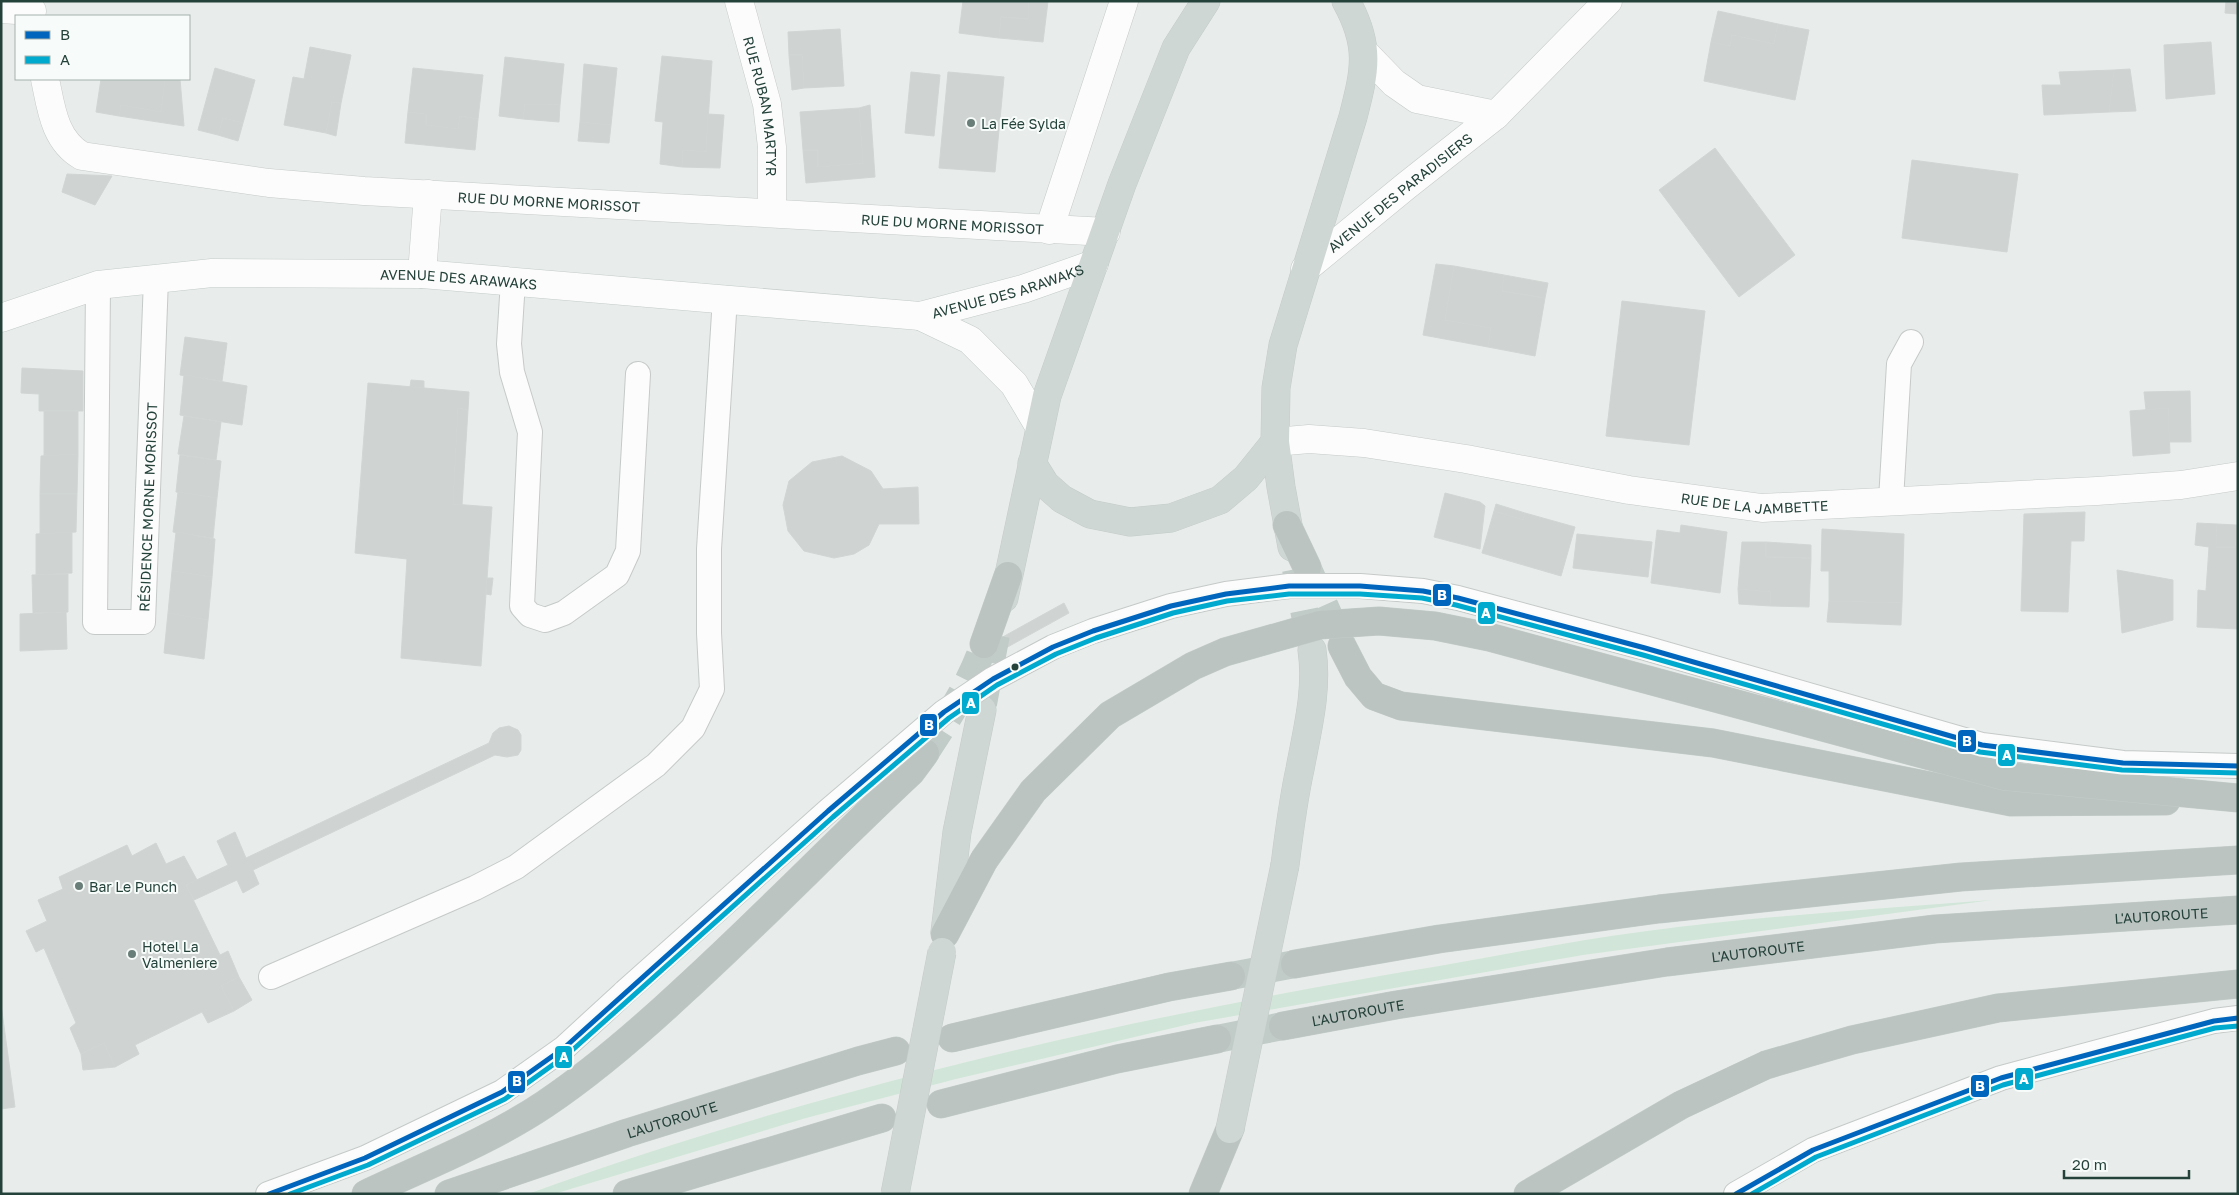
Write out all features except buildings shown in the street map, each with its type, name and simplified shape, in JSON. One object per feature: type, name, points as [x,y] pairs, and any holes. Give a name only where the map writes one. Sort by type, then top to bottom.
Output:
[{"type":"highway","points":[[1287,525],[1301,568]]},
{"type":"highway","points":[[990,639],[1008,576]]},
{"type":"highway","points":[[944,943],[984,860],[1033,791],[1110,715],[1193,666],[1225,652],[1320,625],[1379,621],[1435,626],[1489,637],[2004,776],[2238,800]]},
{"type":"highway","points":[[1342,646],[1358,677],[1374,696],[1400,706],[1713,743],[2011,802],[2238,800]]},
{"type":"highway","points":[[366,1194],[488,1136],[544,1105],[584,1076],[649,1022],[716,962],[911,772],[926,753]]},
{"type":"highway","points":[[1295,964],[1439,939],[1658,908],[1961,877],[2238,860]]},
{"type":"highway","name":"L'AUTOROUTE","points":[[1283,1026],[1396,1005],[1667,962],[1935,928],[2238,910]]},
{"type":"highway","points":[[952,1038],[1169,987],[1231,976]]},
{"type":"highway","points":[[1528,1194],[1681,1105],[1766,1066],[1813,1051],[1852,1040],[1998,1008],[2238,984]]},
{"type":"highway","points":[[941,1104],[1117,1059],[1217,1039]]},
{"type":"highway","name":"L'AUTOROUTE","points":[[449,1194],[627,1133],[858,1061],[896,1051]]},
{"type":"highway","points":[[626,1194],[882,1118]]},
{"type":"highway","points":[[1203,1194],[1230,1130]]},
{"type":"main road","points":[[1008,576],[1047,396],[1094,264],[1176,48],[1206,1]]},
{"type":"main road","points":[[1287,525],[1275,442],[1276,388],[1283,345],[1362,82],[1364,52],[1355,18],[1346,1]]},
{"type":"main road","points":[[1032,463],[1045,484],[1062,499],[1090,514],[1130,522],[1171,518],[1220,500],[1246,478],[1275,442]]},
{"type":"main road","points":[[1218,1194],[1285,865],[1291,816],[1310,714],[1313,684],[1312,650]]},
{"type":"main road","points":[[895,1194],[944,943],[957,832],[982,710]]},
{"type":"street","name":"RUE RUBAN MARTYR","points":[[739,1],[767,104],[772,147],[772,212]]},
{"type":"street","points":[[1049,230],[1124,1]]},
{"type":"street","name":"AVENUE DES PARADISIERS","points":[[1305,269],[1496,115],[1608,1]]},
{"type":"street","points":[[1,9],[32,9]]},
{"type":"street","name":"AVENUE DES PARADISIERS","points":[[1364,52],[1394,84],[1417,99],[1496,115]]},
{"type":"street","name":"RUE DU MORNE MORISSOT","points":[[45,80],[52,116],[71,150],[82,156],[269,182],[428,194],[1106,232]]},
{"type":"street","points":[[422,274],[428,194]]},
{"type":"street","name":"AVENUE DES ARAWAKS","points":[[1,318],[98,285],[212,273],[422,274],[725,298],[920,316],[1023,289],[1094,264]]},
{"type":"street","name":"AVENUE DES ARAWAKS","points":[[920,316],[970,340],[1014,384],[1039,426]]},
{"type":"street","name":"RUE DE LA JAMBETTE","points":[[1275,442],[1309,439],[1364,443],[1466,459],[1629,490],[1762,508],[2097,491],[2180,485],[2238,476]]},
{"type":"lane","name":"RÉSIDENCE MORNE MORISSOT","points":[[98,285],[95,622],[143,622],[156,279]]},
{"type":"lane","points":[[513,281],[509,344],[512,372],[530,432],[522,606],[530,615],[545,620],[564,613],[617,576],[628,551],[638,374]]},
{"type":"lane","points":[[272,977],[475,888],[516,867],[656,765],[693,728],[712,689],[709,633],[709,549],[725,298]]},
{"type":"lane","points":[[1891,500],[1899,364],[1911,342]]},
{"type":"lane","points":[[268,1194],[365,1158],[502,1092],[564,1048],[828,811],[944,712],[993,679],[1054,647],[1093,630],[1171,606],[1235,593],[1289,586],[1360,586],[1423,591],[1468,601],[1645,648],[1982,745],[2123,763],[2238,766]]},
{"type":"lane","points":[[1736,1194],[1813,1150],[2001,1078],[2214,1021],[2238,1018]]},
{"type":"green space","points":[[1992,900],[1583,955],[1194,1023],[956,1079],[806,1118],[554,1194],[528,1194],[751,1120],[865,1088],[1093,1032],[1208,1008],[1621,935],[1776,917]]},
{"type":"tunnel","points":[[1307,567],[1342,645]]},
{"type":"tunnel","points":[[1296,569],[1312,650]]},
{"type":"tunnel","points":[[983,704],[996,634]]},
{"type":"tunnel","points":[[925,753],[966,686],[984,644]]},
{"type":"tunnel","points":[[1231,976],[1295,964]]},
{"type":"tunnel","points":[[1217,1039],[1283,1026]]},
{"type":"transit line","name":"B","points":[[269,1194],[365,1158],[502,1092],[564,1048],[828,811],[944,712],[993,679],[1053,647],[1093,631],[1171,606],[1226,594],[1289,586],[1360,586],[1423,591],[1458,598],[1645,648],[1982,745],[2123,763],[2238,766]]},
{"type":"transit line","name":"A","points":[[290,1194],[368,1165],[505,1099],[568,1054],[833,817],[949,718],[997,685],[1056,654],[1096,638],[1173,613],[1227,601],[1289,594],[1360,594],[1422,598],[1456,605],[1643,655],[1980,752],[2122,770],[2238,773]]},
{"type":"transit line","name":"B","points":[[1736,1194],[1813,1150],[2001,1078],[2214,1021],[2238,1018]]},
{"type":"transit line","name":"A","points":[[1752,1194],[1816,1157],[2003,1085],[2215,1028],[2238,1026]]},
{"type":"place","name":"La Fée Sylda","points":[[971,123]]},
{"type":"place","name":"Bar Le Punch","points":[[79,886]]},
{"type":"place","name":"Hotel La Valmeniere","points":[[132,954]]}]
